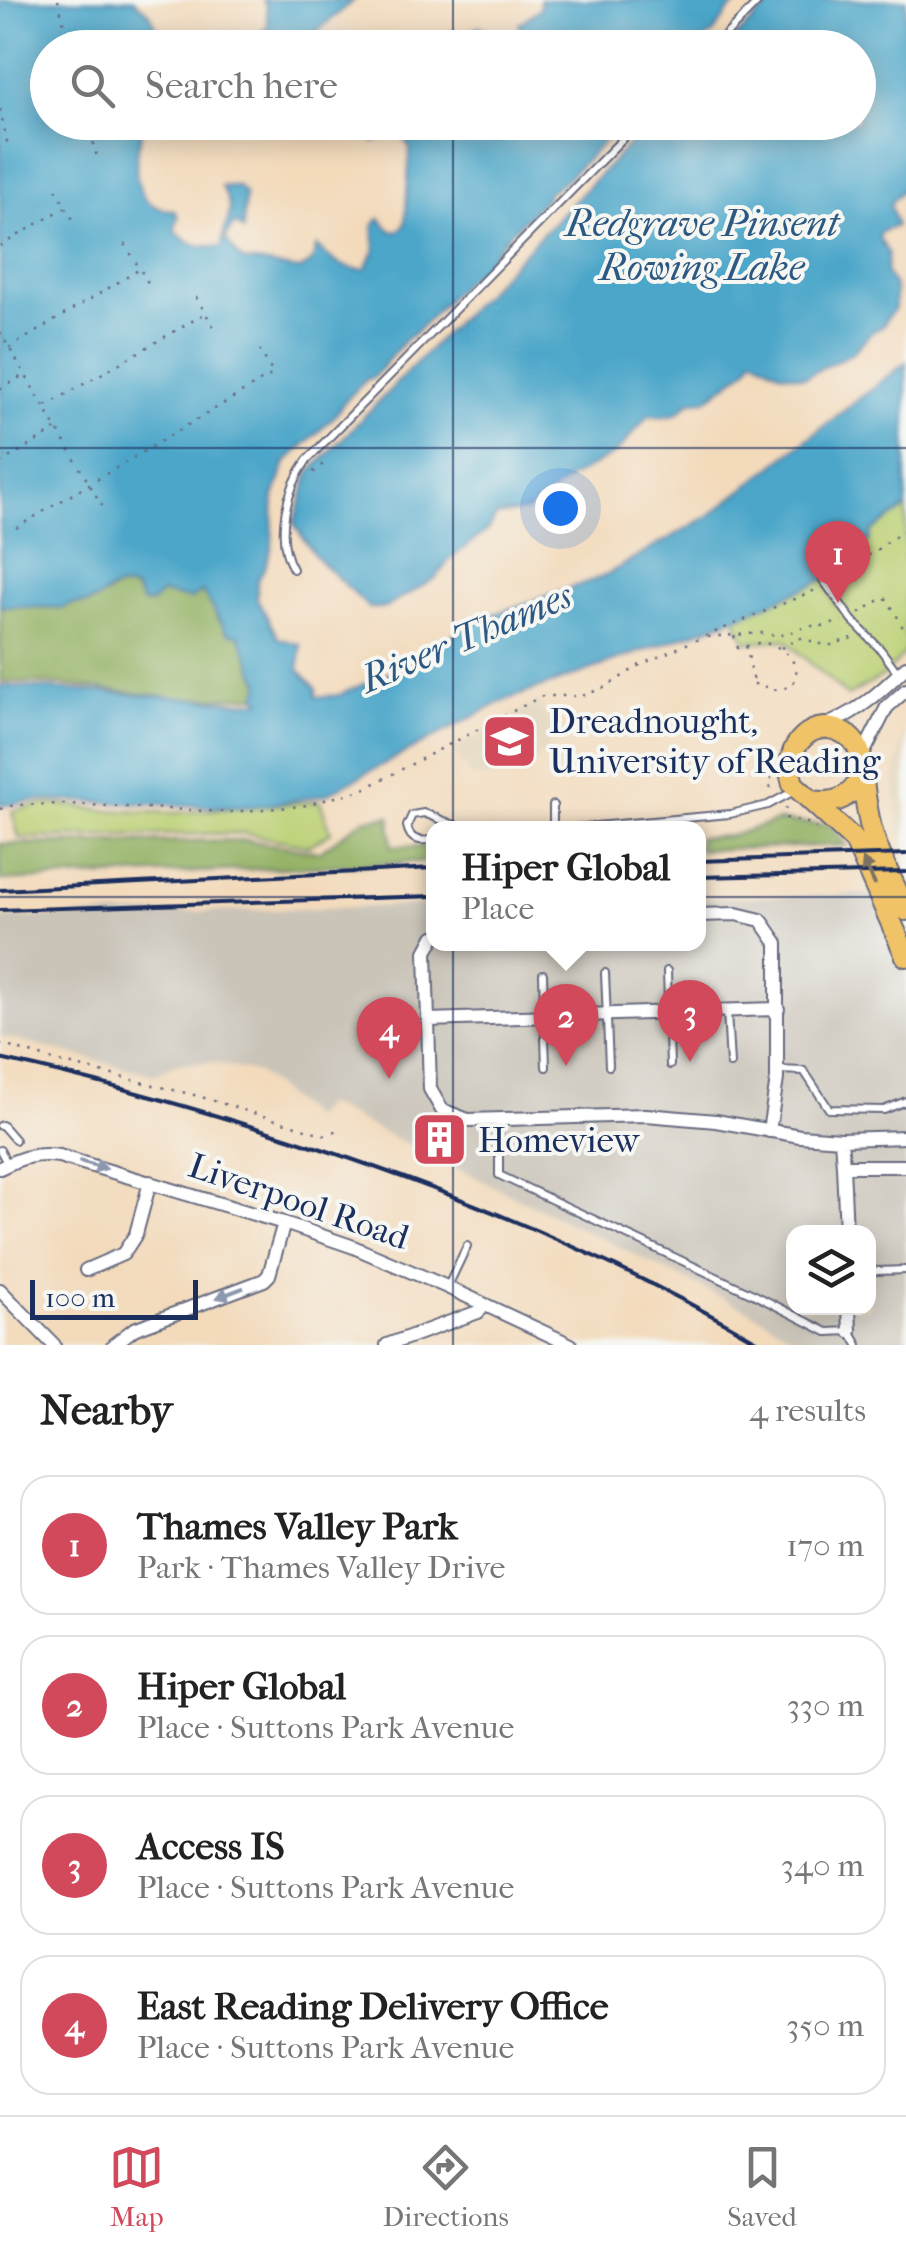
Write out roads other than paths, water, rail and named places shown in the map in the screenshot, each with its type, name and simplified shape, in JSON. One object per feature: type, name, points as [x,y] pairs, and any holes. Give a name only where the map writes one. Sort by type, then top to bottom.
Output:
[{"type":"main road","points":[[906,910],[875,842],[856,745],[838,731],[816,730],[803,737],[790,757],[789,772],[805,795],[855,841],[906,956]]},
{"type":"main road","points":[[805,795],[824,803],[840,801],[858,784],[862,766]]},
{"type":"street","points":[[816,730],[862,708],[902,671]]},
{"type":"street","points":[[862,766],[887,707],[906,690]]},
{"type":"street","points":[[706,915],[736,914],[761,920],[777,944],[777,1070],[769,1131]]},
{"type":"street","points":[[427,951],[430,1089],[442,1110],[468,1120],[646,1115],[840,1139],[906,1137]]},
{"type":"street","points":[[428,1020],[778,1009]]},
{"type":"street","points":[[840,1139],[846,1225]]},
{"type":"street","name":"Liverpool Road","points":[[4,1166],[38,1153],[284,1222],[447,1287],[552,1341],[571,1345]]},
{"type":"street","points":[[843,1166],[906,1166]]},
{"type":"street","points":[[86,1270],[123,1254],[136,1234],[150,1182]]},
{"type":"street","points":[[113,1345],[134,1329],[264,1280],[269,1275],[284,1222]]},
{"type":"street","points":[[0,1290],[54,1345]]},
{"type":"street","points":[[387,1345],[478,1312],[484,1305]]},
{"type":"street","points":[[0,1314],[15,1306]]},
{"type":"street","points":[[849,1315],[850,1331]]},
{"type":"lane","points":[[731,30],[760,0]]},
{"type":"lane","points":[[293,569],[287,559],[283,534],[294,477],[304,463],[621,140]]},
{"type":"lane","points":[[825,582],[850,617],[902,671]]},
{"type":"lane","points":[[652,821],[730,814],[805,795]]},
{"type":"lane","points":[[554,806],[554,821]]},
{"type":"lane","points":[[426,840],[412,838],[407,826],[412,815],[424,813],[444,821]]},
{"type":"lane","points":[[667,972],[670,1065]]},
{"type":"lane","points":[[605,973],[609,1066]]},
{"type":"lane","points":[[543,974],[546,1067]]},
{"type":"lane","points":[[726,1011],[730,1064]]},
{"type":"lane","points":[[777,1070],[804,1071],[829,1109],[884,1110],[906,1101]]},
{"type":"lane","points":[[499,1119],[498,1175],[827,1332],[850,1331],[858,1345]]},
{"type":"lane","points":[[0,1126],[15,1140]]},
{"type":"lane","points":[[0,1150],[4,1166]]},
{"type":"lane","points":[[447,1287],[467,1246]]},
{"type":"lane","points":[[876,1271],[906,1270]]},
{"type":"water","name":"River Thames","points":[[0,0],[133,0],[149,12],[157,30],[30,30],[30,140],[140,140],[136,164],[141,191],[159,208],[174,210],[178,216],[175,229],[195,244],[222,247],[229,205],[221,186],[238,186],[245,194],[243,230],[235,223],[225,239],[242,261],[301,270],[312,261],[317,246],[339,264],[365,269],[375,250],[373,225],[380,218],[391,231],[400,230],[405,224],[410,149],[404,140],[606,140],[549,191],[480,270],[405,340],[373,378],[367,379],[286,462],[274,497],[272,547],[257,581],[257,598],[278,638],[301,645],[299,670],[316,688],[316,697],[339,695],[396,670],[478,620],[602,577],[710,515],[906,362],[906,508],[872,531],[859,553],[846,554],[830,567],[828,578],[735,618],[503,701],[325,795],[261,806],[38,800],[0,806],[0,685],[241,702],[261,700],[256,696],[261,685],[239,635],[228,633],[202,592],[190,599],[162,593],[151,603],[143,603],[135,589],[118,588],[95,601],[63,608],[0,606]]},
{"type":"water","points":[[263,0],[354,0],[319,30],[264,30],[268,27]]},
{"type":"water","points":[[540,0],[742,0],[716,30],[520,30],[519,24],[540,8]]},
{"type":"water","name":"Redgrave Pinsent Rowing Lake","points":[[774,0],[906,0],[906,185],[890,204],[896,226],[879,233],[888,253],[886,273],[895,288],[895,309],[883,326],[852,353],[805,377],[782,373],[753,357],[748,368],[706,400],[690,401],[672,415],[649,415],[616,453],[570,478],[527,511],[496,516],[489,529],[449,560],[437,577],[385,608],[369,608],[315,556],[294,524],[310,472],[633,140],[876,140],[876,30],[743,30]]},
{"type":"railway","points":[[706,861],[906,854]]},
{"type":"railway","points":[[0,890],[426,868]]},
{"type":"railway","points":[[706,877],[906,872]]},
{"type":"railway","points":[[0,910],[426,896]]},
{"type":"railway","points":[[0,1059],[179,1105],[409,1179],[590,1254],[764,1345]]},
{"type":"place","name":"Thames Valley Park","points":[[838,603]]},
{"type":"place","name":"Dreadnought, University of Reading","points":[[510,741]]},
{"type":"place","name":"Access IS","points":[[690,1062]]},
{"type":"place","name":"Hiper Global","points":[[566,1066]]},
{"type":"place","name":"East Reading Delivery Office","points":[[389,1079]]},
{"type":"place","name":"Homeview","points":[[439,1140]]}]
